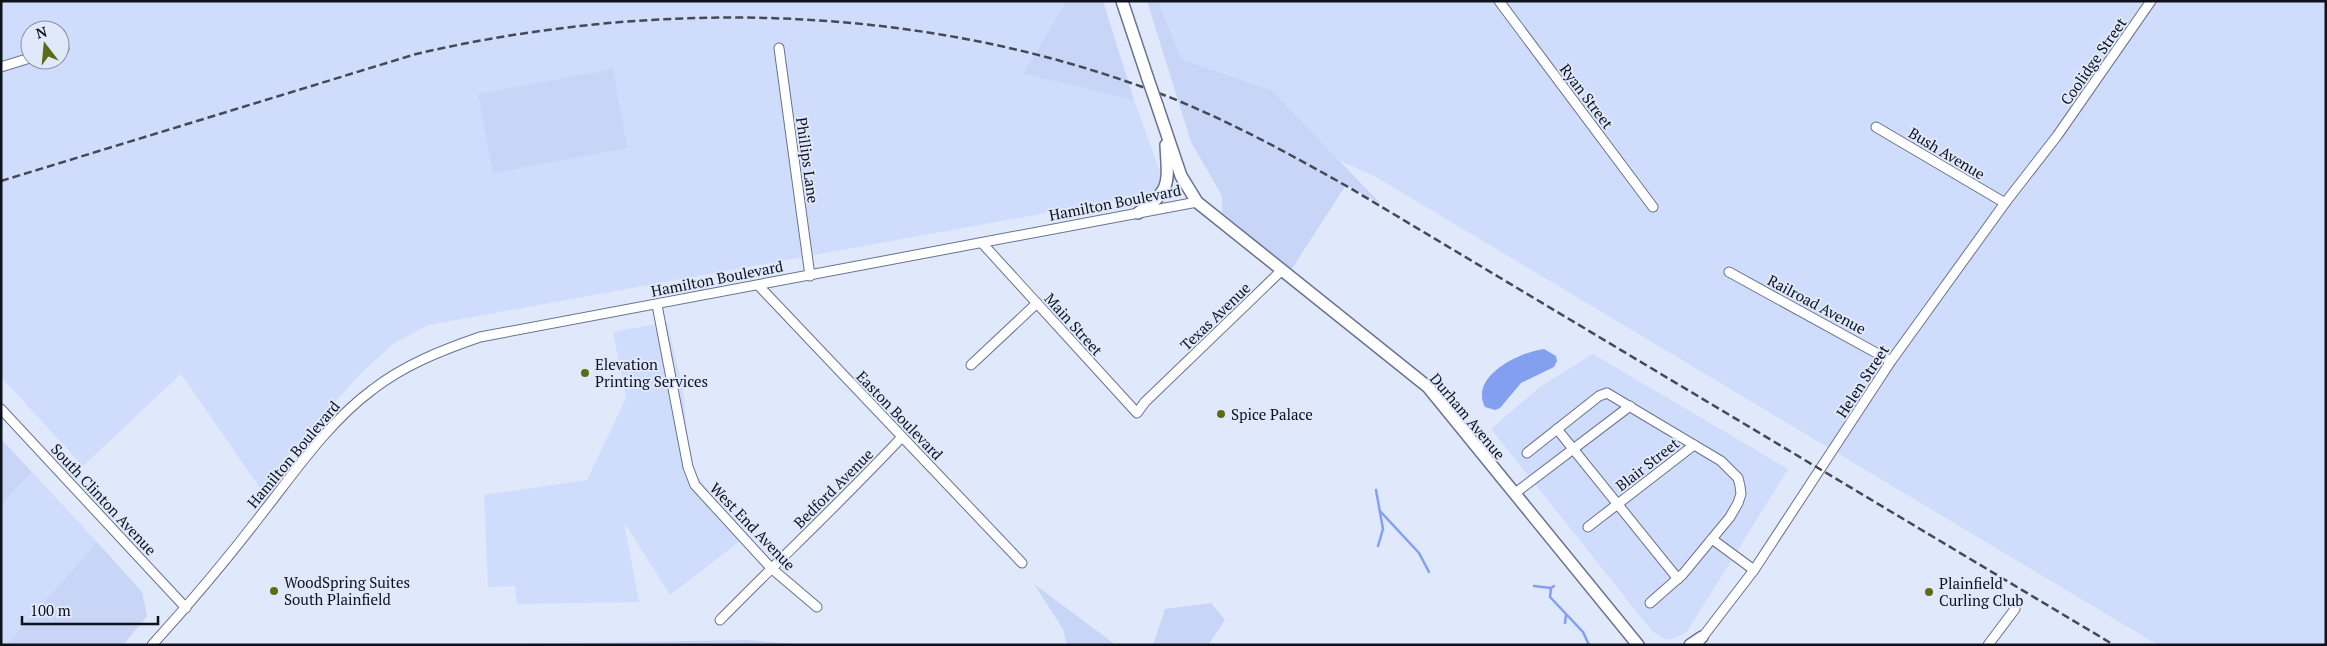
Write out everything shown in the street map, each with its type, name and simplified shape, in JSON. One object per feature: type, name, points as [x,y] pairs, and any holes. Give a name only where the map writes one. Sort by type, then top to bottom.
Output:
[{"type":"main road","name":"Hamilton Boulevard","points":[[1122,1],[1181,176],[1198,202]]},
{"type":"main road","points":[[1138,213],[1158,200],[1165,189],[1168,174],[1165,128]]},
{"type":"main road","name":"Durham Avenue","points":[[1198,202],[1428,387],[1638,645]]},
{"type":"main road","points":[[1690,645],[1699,641]]},
{"type":"street","name":"Ryan Street","points":[[1499,1],[1653,208]]},
{"type":"street","name":"Coolidge Street","points":[[2057,136],[2151,1]]},
{"type":"street","name":"Phillips Lane","points":[[779,48],[810,276]]},
{"type":"street","points":[[1,67],[20,61]]},
{"type":"street","name":"Bush Avenue","points":[[1876,126],[2005,203]]},
{"type":"street","name":"Helen Street","points":[[1699,641],[1754,570],[1891,362],[2005,203],[2057,136]]},
{"type":"street","name":"Hamilton Boulevard","points":[[152,645],[186,608],[307,456],[344,414],[374,388],[434,354],[480,337],[1198,202]]},
{"type":"street","name":"Main Street","points":[[982,243],[1137,413],[1146,402]]},
{"type":"street","name":"Texas Avenue","points":[[1146,402],[1282,270]]},
{"type":"street","name":"Railroad Avenue","points":[[1729,272],[1891,362]]},
{"type":"street","name":"Easton Boulevard","points":[[759,286],[901,438],[1022,563]]},
{"type":"street","points":[[971,365],[1037,303]]},
{"type":"street","name":"West End Avenue","points":[[657,305],[688,468],[695,485],[771,568],[817,607]]},
{"type":"street","name":"Blair Street","points":[[1527,453],[1599,396],[1607,393],[1721,461],[1738,478],[1741,494],[1738,503],[1712,539],[1678,578],[1650,603]]},
{"type":"street","points":[[1514,494],[1630,406]]},
{"type":"street","name":"South Clinton Avenue","points":[[1,409],[186,608]]},
{"type":"street","name":"Blair Street","points":[[1557,429],[1678,578]]},
{"type":"street","name":"Bedford Avenue","points":[[720,620],[819,523],[901,438]]},
{"type":"street","name":"Blair Street","points":[[1588,527],[1694,445]]},
{"type":"street","points":[[1712,539],[1754,570]]},
{"type":"street","points":[[1988,645],[2015,609]]},
{"type":"shaded area","points":[[1,1],[1067,1],[1023,74],[1134,100],[1167,191],[428,325],[393,344],[359,375],[260,488],[181,374],[83,466],[1,377]]},
{"type":"shaded area","points":[[1067,1],[1103,1],[1134,100],[1023,74]]},
{"type":"shaded area","points":[[1147,1],[1158,1],[1181,59],[1272,91],[1381,204],[1346,185],[1291,270],[1222,212],[1222,196],[1191,142]]},
{"type":"shaded area","points":[[1155,1],[2326,1],[2326,645],[2158,645],[1376,177],[1183,90]]},
{"type":"shaded area","points":[[613,69],[627,148],[493,173],[478,94]]},
{"type":"shaded area","points":[[667,322],[683,390],[690,466],[732,523],[745,537],[670,595],[624,522],[639,602],[517,604],[515,586],[488,587],[484,495],[587,480],[626,398],[613,332]]},
{"type":"shaded area","points":[[1593,354],[1788,469],[1687,632],[1672,639],[1664,639],[1652,631],[1491,429],[1541,386]]},
{"type":"shaded area","points":[[1,439],[32,472],[1,505]]},
{"type":"shaded area","points":[[32,472],[97,542],[6,645],[1,645],[1,505]]},
{"type":"shaded area","points":[[97,542],[142,592],[147,616],[123,645],[6,645]]},
{"type":"shaded area","points":[[1034,584],[1116,645],[1067,645],[1063,629]]},
{"type":"shaded area","points":[[1211,603],[1225,620],[1208,645],[1153,645],[1165,609]]},
{"type":"shaded area","points":[[747,640],[809,645],[467,645]]},
{"type":"water","points":[[1544,349],[1556,356],[1557,361],[1554,367],[1521,383],[1500,408],[1495,410],[1485,407],[1482,396],[1484,385],[1490,376],[1511,360]]},
{"type":"waterway","points":[[1376,490],[1383,529],[1378,546]]},
{"type":"waterway","points":[[1380,511],[1419,553],[1429,572]]},
{"type":"waterway","points":[[1534,586],[1551,588],[1554,586]]},
{"type":"waterway","points":[[1551,588],[1550,597],[1583,632],[1589,645]]},
{"type":"waterway","points":[[1565,623],[1566,615]]},
{"type":"railway","points":[[1,181],[416,54],[504,36],[594,24],[685,18],[775,18],[866,24],[956,37],[1044,57],[1131,83],[1188,105],[1270,144],[1350,188],[2114,645]]},
{"type":"place","name":"Elevation Printing Services","points":[[585,373]]},
{"type":"place","name":"Spice Palace","points":[[1221,414]]},
{"type":"place","name":"WoodSpring Suites South Plainfield","points":[[274,591]]},
{"type":"place","name":"Plainfield Curling Club","points":[[1929,592]]}]
